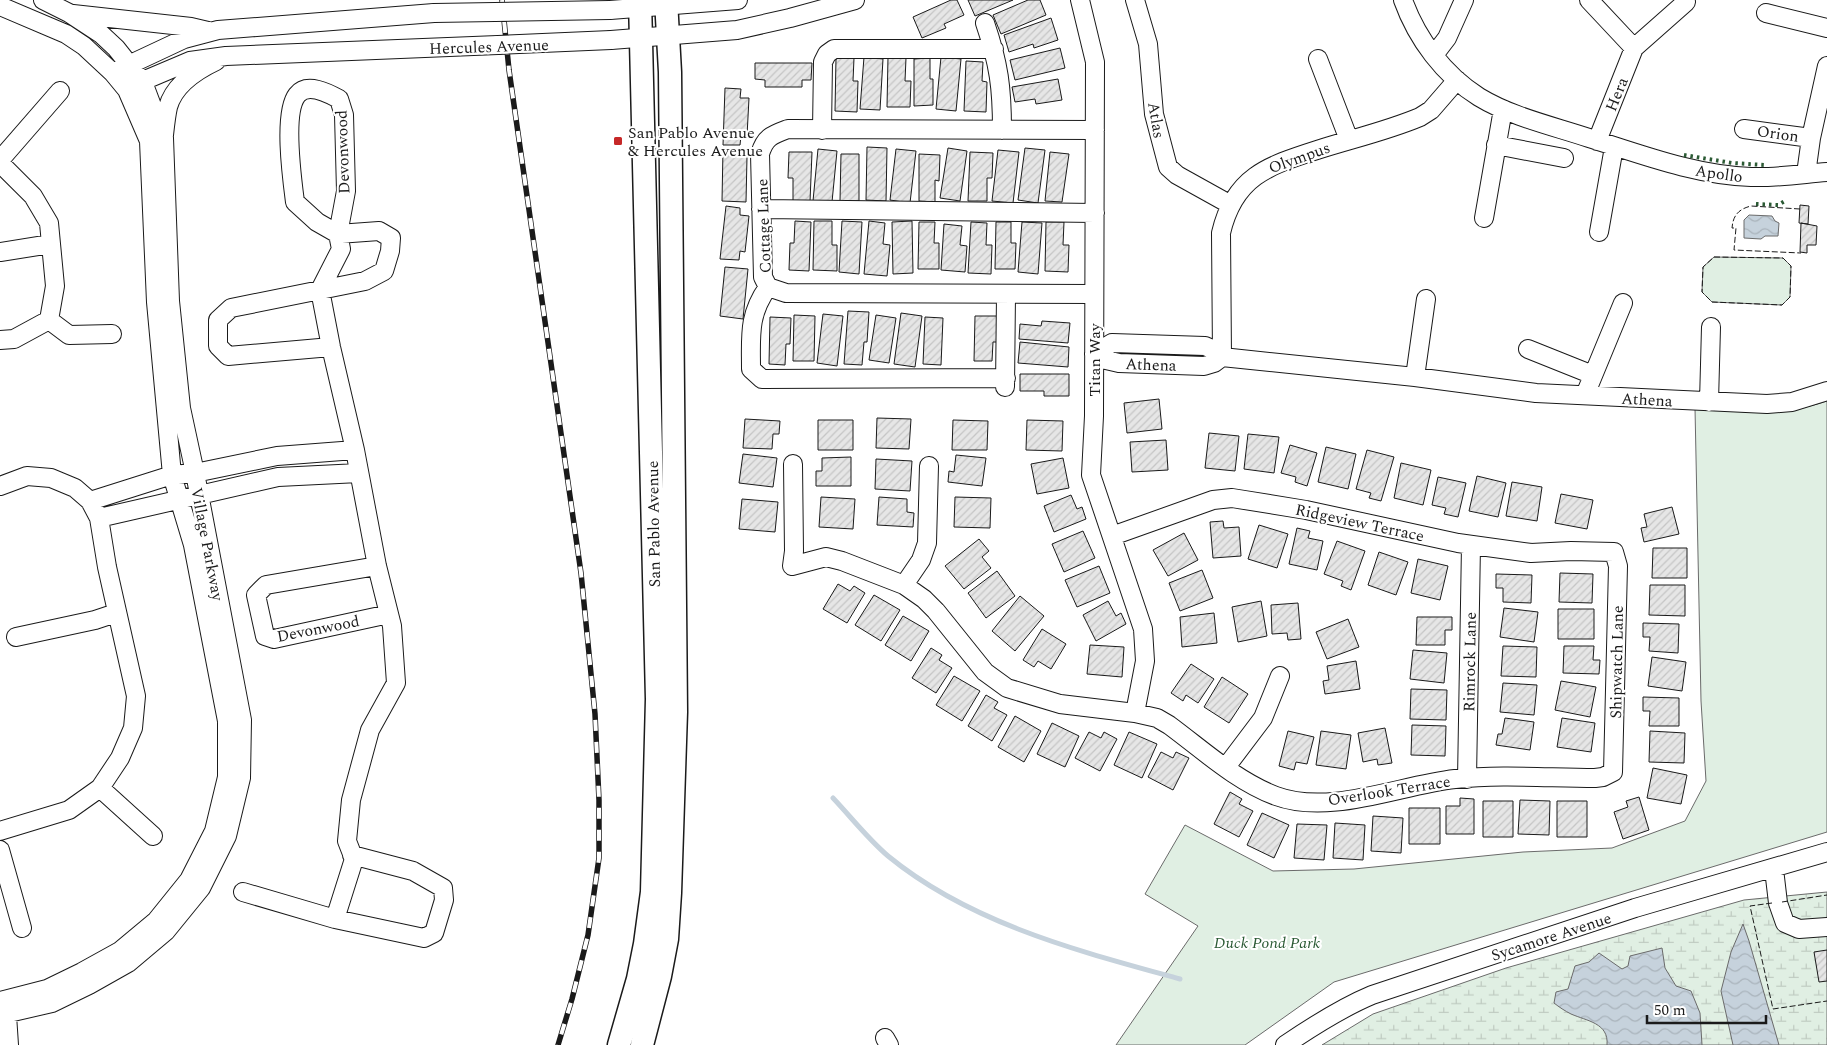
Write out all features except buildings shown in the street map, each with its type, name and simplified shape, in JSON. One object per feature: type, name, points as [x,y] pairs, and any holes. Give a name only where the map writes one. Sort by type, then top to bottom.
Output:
[{"type":"main road","name":"San Pablo Avenue","points":[[642,1045],[660,976],[666,940],[670,893],[675,731],[669,36],[666,3]]},
{"type":"main road","name":"San Pablo Avenue","points":[[619,1045],[638,979],[652,892],[656,728],[653,514],[640,4]]},
{"type":"street","name":"Village Parkway","points":[[2,1010],[52,1003],[128,963],[166,931],[201,888],[227,836],[241,778],[242,720],[181,408],[170,301],[164,138],[143,82],[116,48],[100,34],[69,13],[43,0]]},
{"type":"street","name":"Hercules Avenue","points":[[113,73],[184,39],[218,30],[434,13],[610,10],[640,4],[738,0]]},
{"type":"street","name":"Hercules Avenue","points":[[125,88],[190,61],[226,56],[611,40],[737,30],[855,0]]},
{"type":"street","name":"Titan Way","points":[[1080,0],[1095,62],[1094,416],[1091,475],[1143,629],[1145,661],[1135,713]]},
{"type":"street","name":"Atlas","points":[[1135,0],[1148,44],[1154,114],[1168,167],[1176,176],[1230,205]]},
{"type":"street","name":"Apollo","points":[[1403,0],[1418,33],[1434,55],[1457,80],[1480,97],[1503,109],[1679,167],[1715,174],[1763,178],[1827,172]]},
{"type":"street","points":[[1434,55],[1447,38],[1464,0]]},
{"type":"street","points":[[1589,0],[1634,48]]},
{"type":"street","name":"Hera","points":[[1597,140],[1634,48],[1686,2]]},
{"type":"street","name":"Village Parkway","points":[[0,6],[66,34],[84,46],[113,73],[125,88],[150,141],[156,302],[172,475],[193,545],[227,721],[227,777],[214,831],[184,887],[156,921],[120,951],[2,1010]]},
{"type":"street","points":[[69,13],[191,27],[211,32]]},
{"type":"street","points":[[1766,13],[1827,28]]},
{"type":"street","points":[[985,23],[994,49],[1001,85],[1002,130]]},
{"type":"street","points":[[822,130],[823,62],[827,54],[834,49],[994,49]]},
{"type":"street","points":[[164,138],[169,105],[183,82],[201,68],[226,56]]},
{"type":"street","points":[[1318,59],[1349,140]]},
{"type":"street","name":"Orion","points":[[1806,174],[1811,138],[1827,66]]},
{"type":"street","name":"Olympus","points":[[1222,357],[1220,243],[1223,223],[1230,205],[1247,183],[1272,165],[1420,117],[1431,110],[1457,80]]},
{"type":"street","name":"Devonwood","points":[[320,290],[341,249],[338,234],[346,191],[344,116],[339,99],[324,90],[305,89],[297,94],[290,112],[291,172],[295,202],[317,222],[338,234]]},
{"type":"street","points":[[0,160],[60,91]]},
{"type":"street","points":[[1484,218],[1503,109]]},
{"type":"street","name":"Cottage Lane","points":[[1094,294],[786,293],[768,287],[763,277],[760,154],[763,143],[772,135],[788,129],[1095,130]]},
{"type":"street","name":"Orion","points":[[1744,129],[1811,138]]},
{"type":"street","points":[[1496,145],[1564,158]]},
{"type":"street","points":[[1599,232],[1614,147]]},
{"type":"street","points":[[0,164],[34,196],[49,223],[55,286],[49,320]]},
{"type":"street","points":[[761,209],[1095,213]]},
{"type":"street","points":[[331,347],[228,356],[218,346],[218,320],[231,308],[365,281],[384,271],[390,251],[391,238],[379,231],[338,234]]},
{"type":"street","points":[[0,252],[51,244]]},
{"type":"street","points":[[768,287],[758,302],[751,326],[751,369],[762,379],[1006,382],[1006,295]]},
{"type":"street","points":[[320,290],[355,450],[377,566],[392,626],[396,683],[370,730],[351,800],[347,841],[354,859],[335,919]]},
{"type":"street","points":[[1414,377],[1426,300]]},
{"type":"street","points":[[1585,396],[1623,303]]},
{"type":"street","points":[[49,320],[69,335],[112,334]]},
{"type":"street","points":[[0,340],[14,339],[49,320]]},
{"type":"street","points":[[1709,402],[1711,327]]},
{"type":"street","points":[[1528,349],[1593,375]]},
{"type":"street","name":"Athena","points":[[1094,354],[1106,360],[1119,363],[1204,366],[1214,363],[1222,357],[1414,377],[1510,391],[1585,396],[1780,404],[1827,391]]},
{"type":"street","points":[[90,501],[172,475],[195,473],[277,456],[355,450]]},
{"type":"street","name":"Overlook Terrace","points":[[793,464],[794,551],[792,566],[826,557],[842,561],[904,585],[924,599],[936,611],[985,672],[1007,688],[1060,704],[1135,713],[1157,718],[1254,787],[1277,796],[1299,802],[1351,799],[1454,779],[1595,778],[1604,777],[1613,772]]},
{"type":"street","points":[[904,585],[921,560],[927,543],[929,466]]},
{"type":"street","points":[[99,518],[278,477],[359,473]]},
{"type":"street","points":[[0,486],[27,476],[51,478],[75,488],[90,501],[99,518],[116,613],[136,696],[133,728],[120,758],[100,788],[69,810],[0,831]]},
{"type":"street","name":"Ridgeview Terrace","points":[[1112,536],[1213,500],[1232,498],[1306,510],[1471,545],[1531,553],[1571,551],[1614,552]]},
{"type":"street","name":"Rimrock Lane","points":[[1467,779],[1471,545]]},
{"type":"street","name":"Shipwatch Lane","points":[[1613,772],[1618,566],[1614,552]]},
{"type":"street","name":"Devonwood","points":[[377,566],[266,585],[256,596],[265,636],[274,639],[389,614]]},
{"type":"street","points":[[16,637],[95,620],[116,613]]},
{"type":"street","points":[[1226,768],[1263,718],[1280,676]]},
{"type":"street","points":[[100,788],[153,836]]},
{"type":"street","points":[[0,850],[22,928]]},
{"type":"street","name":"Sycamore Avenue","points":[[1285,1045],[1348,1005],[1372,995],[1635,908],[1827,852]]},
{"type":"street","points":[[243,892],[335,919],[424,938],[434,933],[444,900],[443,888],[413,871],[352,855]]},
{"type":"street","points":[[1774,869],[1778,903],[1785,923],[1799,928],[1827,927]]},
{"type":"street","points":[[2,1010],[9,1045]]},
{"type":"green space","points":[[1714,257],[1783,258],[1791,266],[1790,297],[1782,305],[1712,302],[1702,292],[1703,267]]},
{"type":"green space","name":"Duck Pond Park","points":[[1827,401],[1827,832],[1334,982],[1245,1045],[1116,1045],[1198,926],[1145,894],[1185,825],[1273,871],[1354,869],[1523,852],[1612,848],[1685,821],[1706,781],[1701,701],[1695,408],[1761,412],[1793,409]]},
{"type":"green space","points":[[1827,892],[1827,1045],[1322,1045],[1373,1014],[1506,968],[1744,900]]},
{"type":"water","points":[[1749,215],[1772,216],[1779,223],[1778,236],[1765,236],[1761,239],[1744,238],[1744,220]]},
{"type":"water","points":[[1743,924],[1779,1045],[1733,1045],[1721,991],[1731,952]]},
{"type":"water","points":[[1662,948],[1665,968],[1676,986],[1691,991],[1700,1013],[1702,1045],[1607,1045],[1607,1038],[1601,1027],[1569,1013],[1554,1003],[1556,992],[1568,989],[1575,966],[1589,962],[1599,953],[1622,969],[1628,966],[1630,956]]},
{"type":"waterway","points":[[833,798],[888,856],[920,880],[954,900],[990,917],[1065,946],[1180,979]]},
{"type":"railway","points":[[502,0],[509,70],[581,573],[595,714],[599,800],[599,858],[588,935],[558,1045]]},
{"type":"hedge","points":[[1684,155],[1732,163],[1765,165]]},
{"type":"hedge","points":[[1756,204],[1778,205],[1785,201]]},
{"type":"fence","points":[[1800,209],[1751,206],[1737,213],[1732,228],[1736,228],[1734,250],[1801,253]]},
{"type":"fence","points":[[1714,257],[1783,258],[1791,266],[1790,297],[1782,305],[1712,302],[1702,292],[1703,267],[1714,257]]},
{"type":"fence","points":[[1782,902],[1827,895]]},
{"type":"fence","points":[[1772,903],[1750,906],[1773,1009],[1827,1001]]},
{"type":"place","name":"San Pablo Avenue & Hercules Avenue","points":[[618,141]]}]
